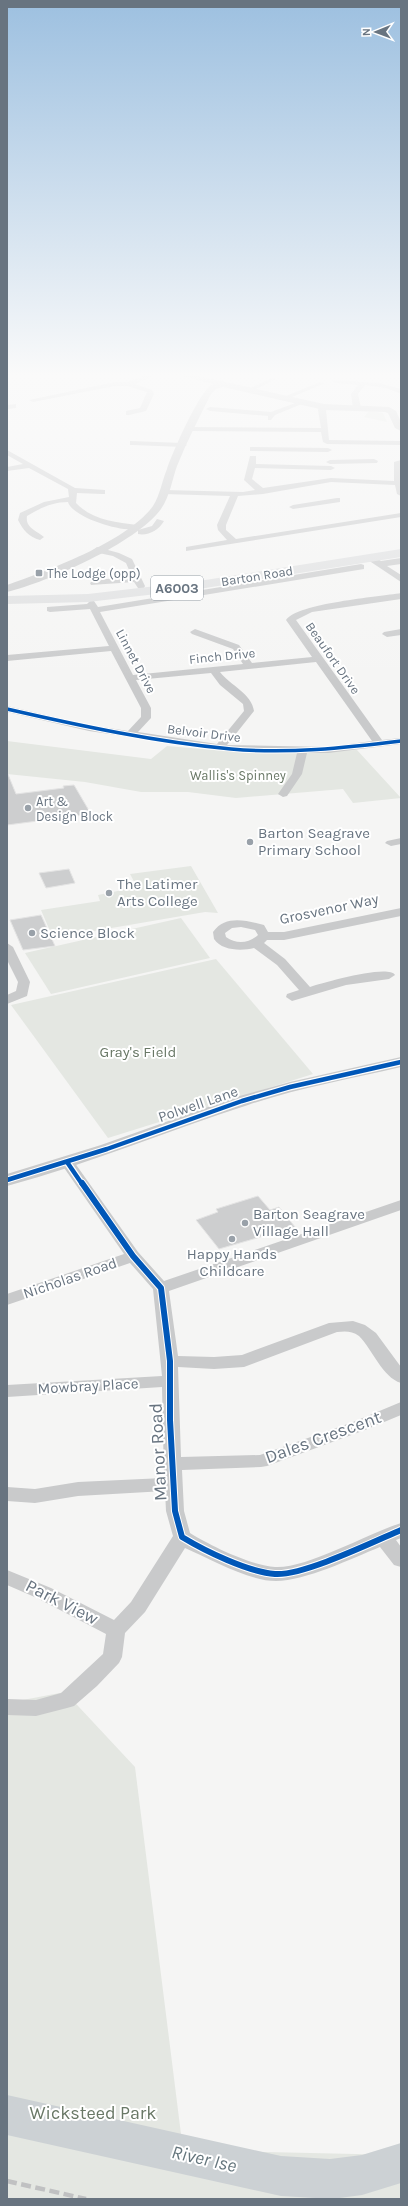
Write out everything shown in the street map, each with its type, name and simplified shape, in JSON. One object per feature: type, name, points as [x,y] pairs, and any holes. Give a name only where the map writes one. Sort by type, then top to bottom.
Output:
[{"type":"main road","name":"Barton Road","points":[[10,601],[92,605],[199,585],[376,561],[401,553]]},
{"type":"street","points":[[50,476],[74,490],[102,492]]},
{"type":"street","points":[[139,528],[157,507],[170,476]]},
{"type":"street","points":[[249,476],[248,480],[263,492]]},
{"type":"street","points":[[331,476],[331,480]]},
{"type":"street","points":[[398,476],[397,483],[401,494]]},
{"type":"street","points":[[164,492],[235,494],[263,492],[331,480],[397,483]]},
{"type":"street","points":[[292,487],[314,504]]},
{"type":"street","points":[[74,490],[72,499],[76,509],[86,515],[139,528]]},
{"type":"street","points":[[234,542],[220,528],[221,523],[232,507],[235,494]]},
{"type":"street","points":[[40,537],[32,534],[28,530],[22,520],[23,515],[45,504],[58,500],[72,499]]},
{"type":"street","points":[[293,507],[337,500]]},
{"type":"street","points":[[190,549],[401,515]]},
{"type":"street","points":[[7,589],[29,581],[97,550],[139,528],[157,524]]},
{"type":"street","points":[[180,541],[196,555]]},
{"type":"street","points":[[94,584],[138,583],[132,565],[122,556],[97,550]]},
{"type":"street","points":[[376,561],[401,560]]},
{"type":"street","points":[[376,561],[401,579]]},
{"type":"street","name":"Barton Road","points":[[50,609],[128,603],[243,587],[361,567]]},
{"type":"street","name":"Beaufort Drive","points":[[378,744],[291,620],[294,616],[310,610],[401,596]]},
{"type":"street","name":"Linnet Drive","points":[[92,605],[147,713],[143,723],[132,734]]},
{"type":"street","points":[[195,632],[236,647],[250,666]]},
{"type":"street","points":[[387,634],[401,632]]},
{"type":"street","points":[[7,658],[114,648]]},
{"type":"street","name":"Finch Drive","points":[[130,678],[317,659]]},
{"type":"street","points":[[213,669],[223,683],[248,703],[249,711],[220,747]]},
{"type":"street","name":"Belvoir Drive","points":[[7,709],[89,728],[220,747],[302,751],[401,741]]},
{"type":"street","points":[[283,794],[292,785],[302,762],[302,751]]},
{"type":"street","name":"Grosvenor Way","points":[[307,992],[260,940],[401,912]]},
{"type":"street","points":[[7,948],[24,982],[22,993],[9,1000]]},
{"type":"street","points":[[292,997],[345,981],[389,975]]},
{"type":"street","name":"Polwell Lane","points":[[7,1180],[67,1162],[242,1101],[305,1083],[401,1062]]},
{"type":"street","points":[[67,1162],[133,1256],[161,1288],[401,1205]]},
{"type":"street","name":"Nicholas Road","points":[[7,1300],[133,1256]]},
{"type":"street","name":"Manor Road","points":[[161,1288],[170,1361],[172,1464],[175,1511],[182,1537]]},
{"type":"street","points":[[170,1361],[214,1363],[244,1361],[335,1327],[348,1324],[361,1328],[375,1341],[385,1359],[401,1377]]},
{"type":"street","name":"Mowbray Place","points":[[7,1391],[170,1381]]},
{"type":"street","name":"Dales Crescent","points":[[172,1464],[261,1461],[359,1426],[401,1408]]},
{"type":"street","points":[[7,1494],[35,1496],[78,1489],[173,1484]]},
{"type":"street","points":[[182,1537],[192,1543],[259,1570],[277,1574],[300,1569],[401,1530]]},
{"type":"street","name":"Park View","points":[[7,1707],[36,1708],[67,1700],[112,1658],[116,1630],[138,1607],[182,1537]]},
{"type":"street","points":[[383,1537],[401,1560]]},
{"type":"street","name":"Park View","points":[[7,1576],[116,1630]]},
{"type":"green space","name":"Wallis's Spinney","points":[[7,741],[151,759],[167,746],[249,753],[357,750],[401,798],[353,803],[343,789],[236,798],[188,792],[141,792],[85,782],[7,774]]},
{"type":"green space","points":[[191,866],[218,913],[205,912],[53,938],[41,910],[100,901],[98,895],[137,887],[130,874]]},
{"type":"green space","points":[[181,918],[210,958],[51,994],[25,953]]},
{"type":"green space","name":"Gray's Field","points":[[216,959],[313,1074],[108,1138],[11,1005]]},
{"type":"green space","name":"Wicksteed Park","points":[[65,1692],[135,1767],[183,2150],[401,2155],[401,2199],[7,2199],[7,1703]]},
{"type":"building","points":[[7,772],[16,794],[64,788],[63,786],[74,785],[91,814],[7,825]]},
{"type":"building","points":[[69,869],[75,883],[46,888],[39,873]]},
{"type":"building","name":"Science Block","points":[[41,915],[55,946],[23,950],[10,920]]},
{"type":"building","name":"Barton Seagrave Village Hall","points":[[258,1196],[270,1210],[279,1207],[295,1227],[219,1249],[196,1220],[218,1212],[216,1209]]},
{"type":"waterway","name":"River Ise","points":[[7,2115],[281,2176],[330,2179],[362,2175],[401,2163]]},
{"type":"railway","points":[[7,2181],[86,2199]]},
{"type":"cycle path","points":[[7,709],[89,728],[232,749],[328,750],[401,741]]},
{"type":"cycle path","points":[[7,1180],[107,1149],[242,1101],[290,1087],[401,1062]]},
{"type":"cycle path","points":[[67,1162],[133,1256],[161,1288],[170,1361],[170,1420],[175,1511],[182,1537],[192,1543],[254,1569],[275,1574],[299,1570],[317,1564],[401,1530]]},
{"type":"place","name":"The Lodge (opp)","points":[[39,573]]},
{"type":"place","name":"Art & Design Block","points":[[28,808]]},
{"type":"place","name":"Barton Seagrave Primary School","points":[[250,842]]},
{"type":"place","name":"The Latimer Arts College","points":[[109,893]]},
{"type":"place","name":"Science Block","points":[[32,933]]},
{"type":"place","name":"Barton Seagrave Village Hall","points":[[245,1223]]},
{"type":"place","name":"Happy Hands Childcare","points":[[232,1239]]}]
